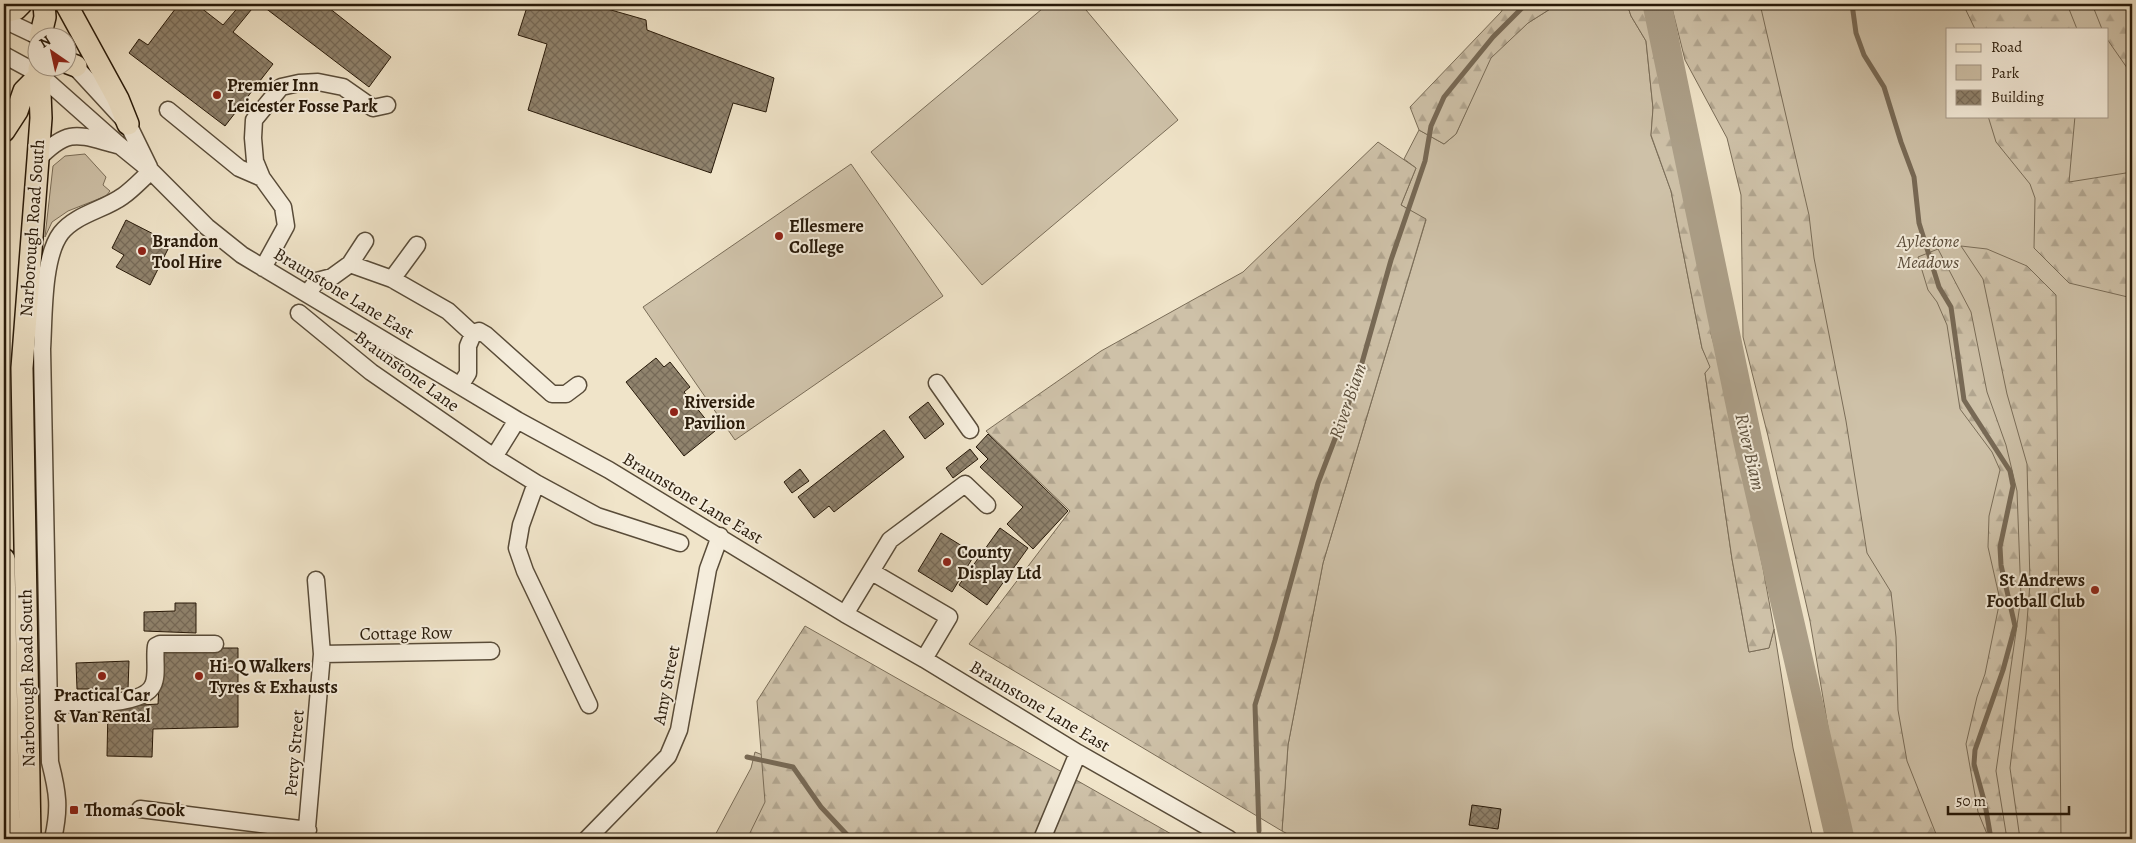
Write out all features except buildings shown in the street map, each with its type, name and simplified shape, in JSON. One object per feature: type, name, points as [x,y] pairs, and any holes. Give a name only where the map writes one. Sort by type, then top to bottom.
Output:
[{"type":"main road","points":[[4,12],[16,9],[21,4]]},
{"type":"main road","points":[[43,28],[45,17],[44,4]]},
{"type":"main road","points":[[66,4],[118,99],[128,124]]},
{"type":"main road","points":[[4,131],[17,111],[24,91],[35,78]]},
{"type":"main road","name":"Narborough Road South","points":[[30,839],[22,368],[38,159],[42,78]]},
{"type":"main road","name":"Narborough Road South","points":[[4,560],[8,839]]},
{"type":"street","points":[[4,20],[28,31]]},
{"type":"street","name":"Braunstone Lane East","points":[[4,56],[28,65]]},
{"type":"street","name":"Braunstone Lane East","points":[[78,71],[128,124],[151,171]]},
{"type":"street","name":"Braunstone Lane East","points":[[50,78],[119,145],[151,171],[207,227],[242,256],[517,420],[609,470],[1078,753],[1229,839]]},
{"type":"street","points":[[263,268],[286,226],[283,207],[262,178],[255,161],[254,120],[281,87],[299,83],[318,82],[343,87],[373,108],[387,105]]},
{"type":"street","points":[[168,110],[240,168],[262,178]]},
{"type":"street","points":[[38,159],[56,141],[77,135],[119,145]]},
{"type":"street","name":"Narborough Road South","points":[[53,839],[58,818],[58,793],[50,762],[42,349],[45,288],[50,260],[61,233],[123,196],[151,171]]},
{"type":"street","points":[[307,294],[317,281],[332,276],[350,264],[365,240]]},
{"type":"street","points":[[392,278],[417,245]]},
{"type":"street","points":[[350,264],[392,278],[448,311],[473,334]]},
{"type":"street","name":"Braunstone Lane","points":[[299,313],[371,372],[494,457],[536,483],[597,516],[680,543]]},
{"type":"street","points":[[460,386],[468,373],[468,346],[473,334],[480,331],[552,394],[566,394],[578,385]]},
{"type":"street","points":[[937,383],[970,430]]},
{"type":"street","points":[[494,457],[517,420]]},
{"type":"street","points":[[536,483],[521,525],[517,548],[525,571],[589,705]]},
{"type":"street","points":[[845,614],[890,540],[965,484],[987,505]]},
{"type":"street","name":"Amy Street","points":[[587,839],[668,756],[679,730],[708,569],[720,536]]},
{"type":"street","points":[[872,572],[949,617],[924,659]]},
{"type":"street","name":"Percy Street","points":[[307,835],[322,654],[316,580]]},
{"type":"street","points":[[49,704],[80,704],[136,699],[152,688],[155,683],[156,646],[160,644],[215,644]]},
{"type":"street","name":"Cottage Row","points":[[322,654],[491,651]]},
{"type":"street","points":[[1042,839],[1078,753]]},
{"type":"street","points":[[140,809],[307,835]]},
{"type":"green space","points":[[1048,4],[1081,4],[1178,120],[982,285],[871,152]]},
{"type":"green space","points":[[1506,4],[1558,4],[1528,23],[1491,58],[1456,134],[1444,144],[1419,130],[1410,107],[1501,12]]},
{"type":"green space","points":[[1558,4],[1627,4],[1631,16],[1646,41],[1653,108],[1651,136],[1671,191],[1702,348],[1711,367],[1705,373],[1732,559],[1749,652],[1769,648],[1774,629],[1793,748],[1813,839],[1297,839],[1282,831],[1288,745],[1323,563],[1426,220],[1401,205],[1416,168],[1404,159],[1419,130],[1444,144],[1456,134],[1490,58],[1528,23]]},
{"type":"green space","points":[[1627,4],[1652,4],[1710,284],[1711,334],[1734,415],[1741,464],[1763,568],[1774,629],[1769,648],[1749,652],[1732,559],[1705,373],[1710,367],[1702,348],[1671,191],[1651,135],[1653,108],[1646,41],[1631,16]]},
{"type":"green space","points":[[1671,4],[1760,4],[1809,215],[1814,258],[1846,421],[1867,553],[1891,592],[1896,637],[1898,710],[1907,761],[1938,839],[1852,839],[1842,810],[1810,621],[1768,436],[1743,337],[1741,195],[1727,138],[1685,60]]},
{"type":"green space","name":"Aylestone Meadows","points":[[1738,4],[2132,4],[2132,839],[1914,839]]},
{"type":"green space","points":[[1963,4],[2067,4],[2077,28],[1975,28]]},
{"type":"green space","points":[[2092,4],[2132,4],[2132,75],[2108,40],[2108,28],[2102,28]]},
{"type":"green space","points":[[1989,118],[2075,118],[2069,182],[2132,172],[2132,298],[2069,283],[2034,248],[2035,198],[2030,184],[1996,142]]},
{"type":"green space","points":[[1378,142],[1416,168],[1401,205],[1426,219],[1323,563],[1288,745],[1282,831],[969,644],[1070,511],[986,431],[1101,351],[1243,272]]},
{"type":"green space","points":[[85,154],[106,177],[103,185],[110,191],[106,196],[68,211],[52,222],[45,237],[53,166],[65,156]]},
{"type":"green space","points":[[851,164],[943,296],[735,440],[643,307]]},
{"type":"green space","points":[[1961,246],[1987,249],[2027,266],[2056,295],[2061,839],[2020,839],[2010,768],[2026,634],[2030,583],[2027,464],[2007,394],[1983,279]]},
{"type":"green space","points":[[1938,249],[1971,312],[1987,392],[2006,445],[2017,491],[2021,597],[1996,771],[2007,839],[1989,839],[1978,812],[1966,744],[1977,697],[1985,674],[2000,600],[1988,547],[1989,516],[2000,470],[1992,452],[1960,409],[1947,325],[1937,302],[1928,290],[1918,257]]},
{"type":"green space","points":[[805,626],[1180,839],[747,839],[765,802],[757,701]]},
{"type":"green space","points":[[755,752],[793,767],[851,839],[713,839],[751,768]]},
{"type":"waterway","name":"River Biam","points":[[1259,831],[1255,705],[1318,483],[1356,384],[1391,260],[1425,161],[1431,126],[1444,97],[1493,37],[1526,4]]},
{"type":"waterway","name":"River Biam","points":[[1657,4],[1748,442],[1840,839]]},
{"type":"waterway","points":[[1852,4],[1856,33],[1864,55],[1884,87],[1914,177],[1919,223],[1939,287],[1951,307],[1964,400],[2010,471],[2013,486],[2000,547],[2001,565],[2015,626],[2003,670],[1975,750],[1974,764],[1985,804],[1991,839]]},
{"type":"waterway","points":[[747,757],[793,767],[821,807],[851,839]]},
{"type":"place","name":"Premier Inn Leicester Fosse Park","points":[[217,95]]},
{"type":"place","name":"Ellesmere College","points":[[779,236]]},
{"type":"place","name":"Brandon Tool Hire","points":[[142,251]]},
{"type":"place","name":"Riverside Pavilion","points":[[674,412]]},
{"type":"place","name":"County Display Ltd","points":[[947,562]]},
{"type":"place","name":"St Andrews Football Club","points":[[2095,590]]},
{"type":"place","name":"Practical Car & Van Rental","points":[[102,676]]},
{"type":"place","name":"Hi-Q Walkers Tyres & Exhausts","points":[[199,676]]},
{"type":"place","name":"Thomas Cook","points":[[74,810]]}]
